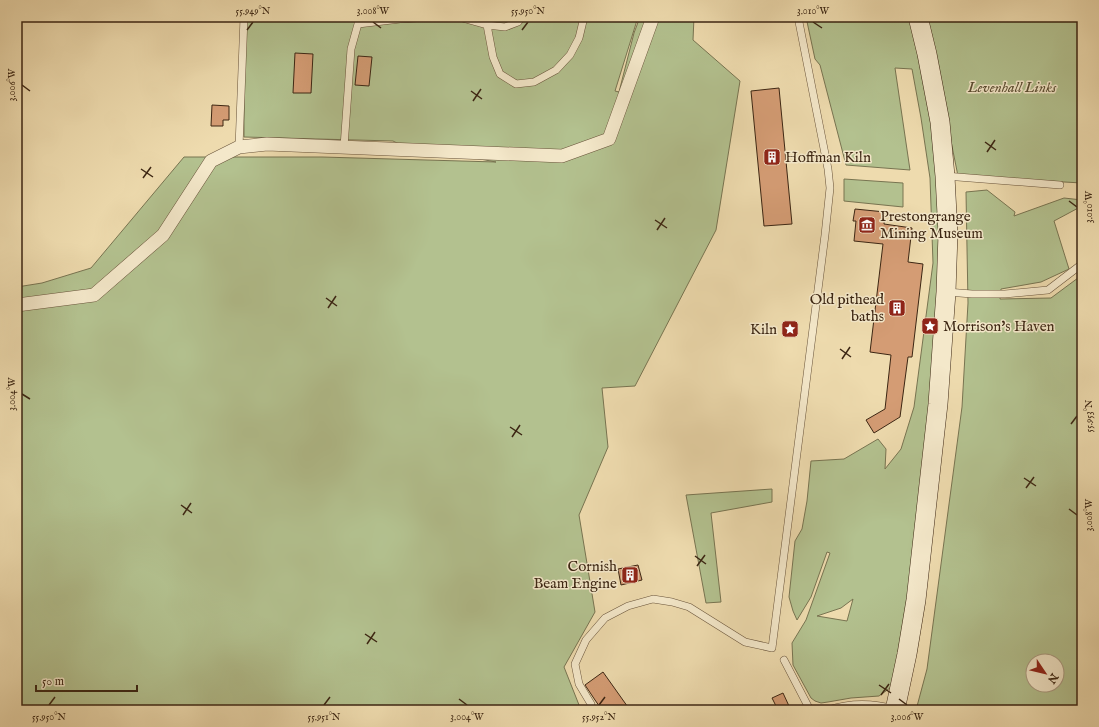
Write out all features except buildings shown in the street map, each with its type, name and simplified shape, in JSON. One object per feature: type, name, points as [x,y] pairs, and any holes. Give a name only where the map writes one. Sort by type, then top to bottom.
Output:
[{"type":"main road","points":[[895,709],[907,654],[918,585],[938,404],[946,292],[948,234],[940,122],[927,54],[918,17]]},
{"type":"street","points":[[17,305],[94,295],[163,235],[211,161],[239,147],[267,144],[562,156],[609,139],[653,17]]},
{"type":"lane","points":[[239,147],[244,17]]},
{"type":"lane","points":[[344,147],[352,49],[358,21],[434,17],[462,18],[504,28],[518,22],[522,17]]},
{"type":"lane","points":[[487,25],[493,57],[500,74],[516,84],[534,82],[556,70],[570,55],[579,38],[584,17]]},
{"type":"lane","points":[[591,704],[578,684],[575,664],[586,640],[605,618],[628,606],[653,599],[672,602],[689,607],[745,642],[772,648],[830,188],[828,169],[798,17]]},
{"type":"lane","points":[[945,176],[1060,185]]},
{"type":"lane","points":[[946,292],[1005,294],[1048,290],[1082,264]]},
{"type":"lane","points":[[784,660],[810,710]]},
{"type":"lane","points":[[828,710],[836,707],[860,704],[895,709]]},
{"type":"green space","points":[[246,17],[638,17],[615,91],[619,92],[634,33],[640,17],[694,17],[693,40],[740,81],[716,230],[635,386],[602,388],[608,447],[579,515],[595,612],[564,667],[581,710],[17,710],[17,287],[42,283],[91,268],[184,157],[322,157],[496,162],[399,144],[393,141],[244,137],[244,59]]},
{"type":"green space","points":[[806,17],[910,17],[923,70],[932,130],[940,233],[934,366],[911,579],[894,682],[890,688],[879,696],[851,698],[821,703],[811,698],[793,665],[792,643],[806,620],[830,553],[827,552],[811,597],[797,620],[789,597],[795,541],[802,529],[807,501],[811,461],[844,459],[878,439],[886,449],[885,469],[901,449],[914,407],[933,263],[930,178],[912,69],[895,68],[910,170],[846,165],[820,65],[815,59]],"holes":[[[853,599],[847,621],[817,616],[841,608]]]},
{"type":"green space","name":"Levenhall Links","points":[[926,17],[1082,17],[1082,183],[958,176]]},
{"type":"green space","points":[[844,179],[903,183],[903,207],[844,201]]},
{"type":"green space","points":[[987,190],[1015,212],[1014,216],[1064,198],[1082,200],[1082,206],[1054,221],[1069,269],[1041,282],[1001,289],[1000,299],[1051,298],[1082,275],[1082,710],[916,710],[927,669],[962,407],[968,303],[966,192]]},
{"type":"green space","points":[[772,489],[772,502],[711,513],[721,602],[706,603],[686,495]]},
{"type":"place","name":"Hoffman Kiln","points":[[772,157]]},
{"type":"place","name":"Prestongrange Mining Museum","points":[[867,225]]},
{"type":"place","name":"Old pithead baths","points":[[897,308]]},
{"type":"place","name":"Morrison's Haven","points":[[930,326]]},
{"type":"place","name":"Kiln","points":[[790,329]]},
{"type":"place","name":"Cornish Beam Engine","points":[[630,575]]}]
